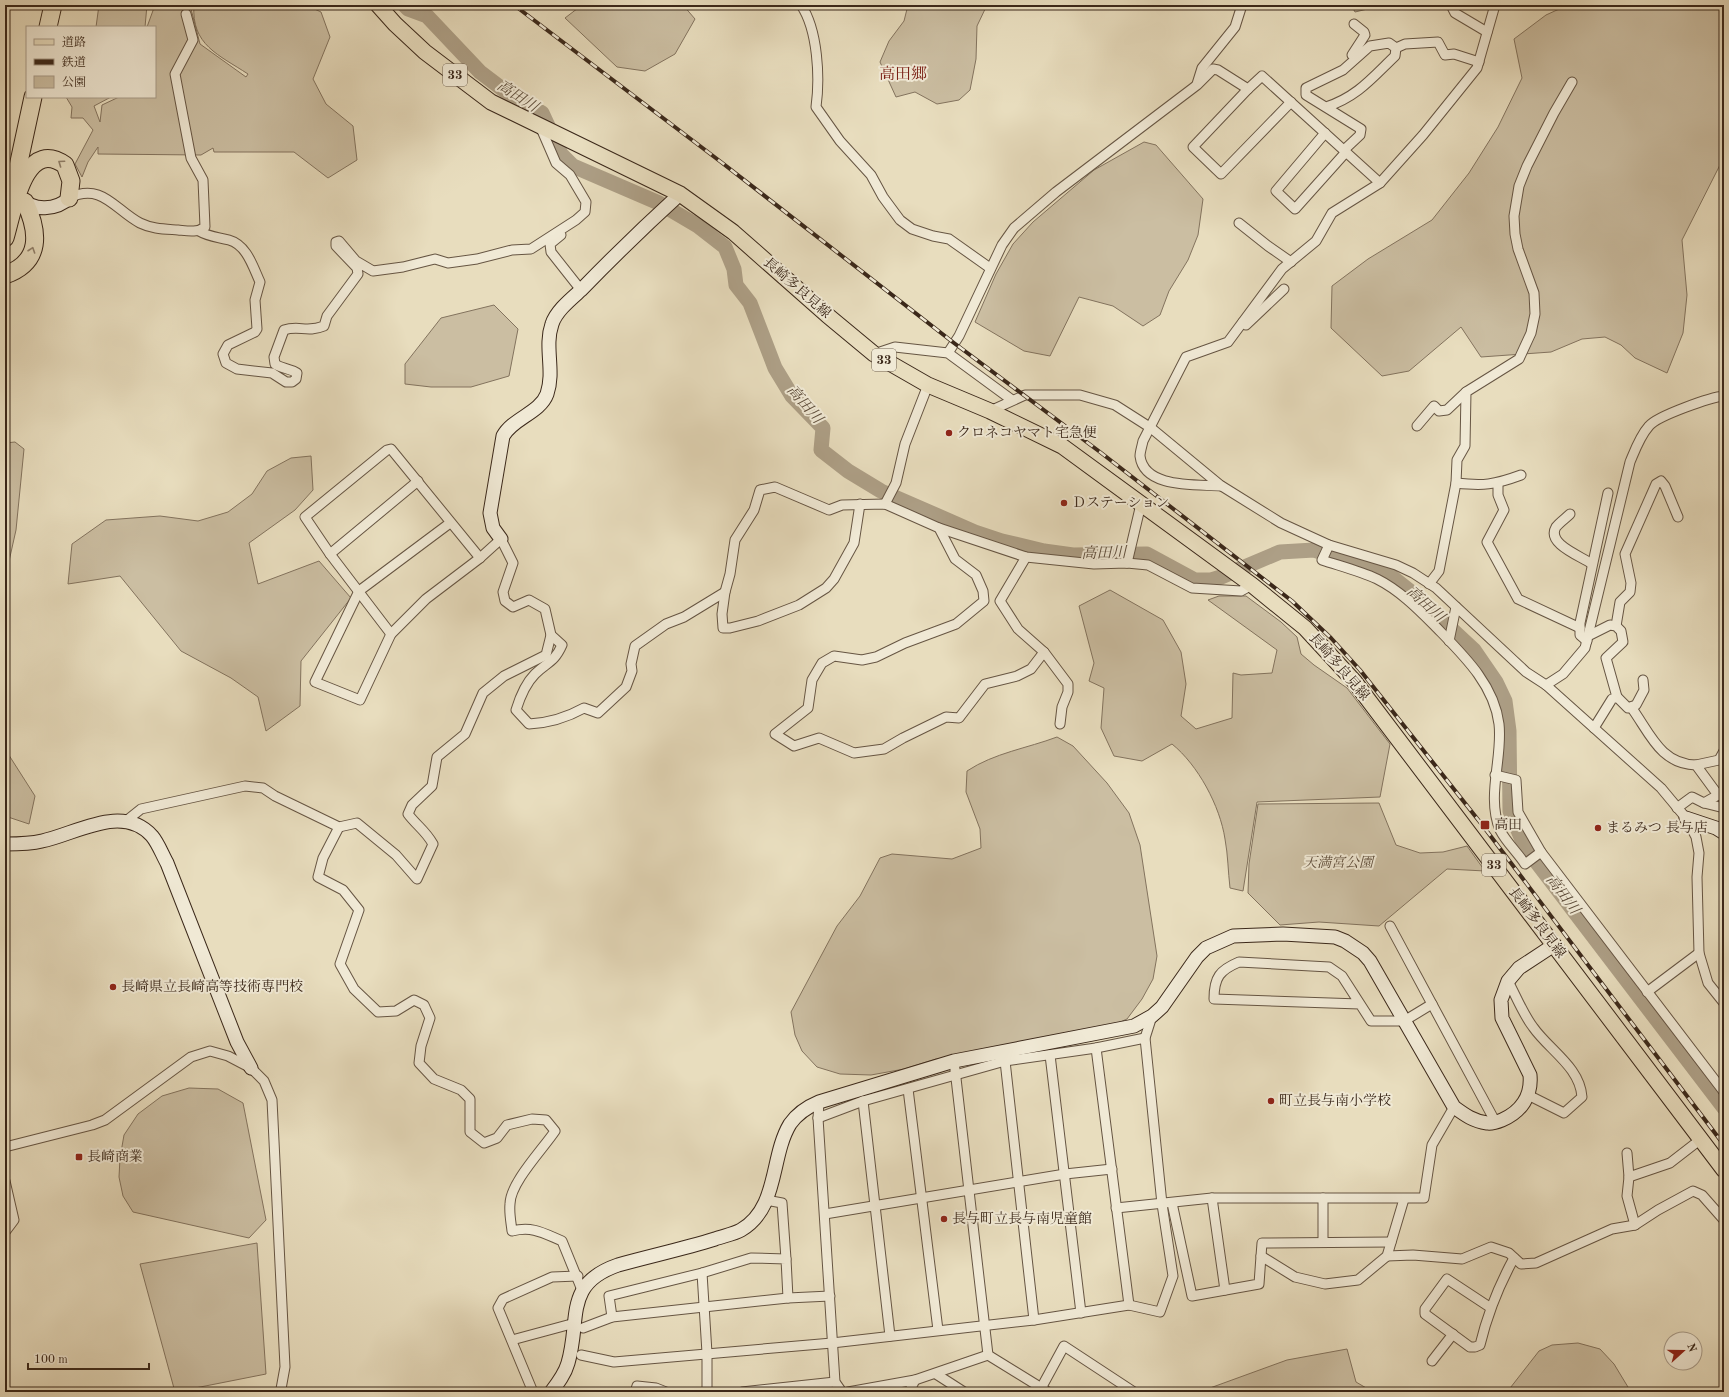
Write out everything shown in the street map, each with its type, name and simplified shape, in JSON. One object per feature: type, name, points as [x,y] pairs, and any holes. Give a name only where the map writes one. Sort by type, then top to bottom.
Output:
[{"type":"highway","points":[[43,26],[48,5]]},
{"type":"highway","points":[[48,26],[53,5]]},
{"type":"highway","points":[[5,275],[23,267],[33,248],[35,231],[32,218],[17,200],[28,98]]},
{"type":"highway","points":[[5,224],[33,98]]},
{"type":"highway","points":[[5,238],[21,183],[27,171],[34,163],[42,159],[50,158],[65,165],[71,181],[69,198]]},
{"type":"main road","name":"長崎多良見線","points":[[378,5],[395,24],[445,69],[491,102],[561,136],[677,197],[733,232],[827,315],[874,354],[928,385],[990,410],[1062,446],[1247,582],[1305,628],[1354,681],[1724,1170]]},
{"type":"street","points":[[801,5],[808,14],[815,48],[819,86],[816,107],[840,141],[871,175],[883,197],[900,220],[912,230],[949,239],[990,268]]},
{"type":"street","points":[[1197,85],[1202,68],[1235,27],[1242,5]]},
{"type":"street","points":[[1451,5],[1455,14],[1487,32]]},
{"type":"street","points":[[1221,486],[1158,480],[1150,475],[1140,456],[1143,441],[1186,358],[1228,342],[1282,269],[1316,241],[1332,213],[1380,183],[1423,135],[1477,68],[1495,5]]},
{"type":"street","points":[[186,14],[193,40],[175,74],[191,158],[203,180],[205,227],[199,231]]},
{"type":"street","points":[[1340,72],[1342,65],[1357,50],[1365,35],[1364,32],[1354,24]]},
{"type":"street","points":[[1396,48],[1405,44],[1438,42],[1445,55],[1454,54],[1479,62]]},
{"type":"street","points":[[1325,133],[1276,191],[1295,209],[1360,134],[1361,129],[1306,95],[1306,88],[1340,72],[1370,46],[1389,43],[1396,48]]},
{"type":"street","points":[[1326,107],[1350,97],[1358,91],[1395,56],[1396,48]]},
{"type":"street","points":[[948,353],[959,336],[1002,245],[1014,228],[1056,192],[1197,85],[1213,69],[1218,70],[1248,89]]},
{"type":"street","points":[[1291,102],[1221,174],[1193,147],[1262,76],[1291,102],[1380,183]]},
{"type":"street","points":[[1417,426],[1434,406],[1439,411],[1447,410],[1466,392],[1519,359],[1531,333],[1535,314],[1534,293],[1518,250],[1514,216],[1519,186],[1527,166],[1554,113],[1572,82]]},
{"type":"street","points":[[542,127],[556,163],[570,176],[586,202],[585,212],[566,231],[550,244],[552,252],[581,290]]},
{"type":"street","points":[[17,200],[40,207],[49,208],[56,207],[69,198],[75,196],[99,194],[116,204],[139,223],[156,229],[199,231],[211,238],[230,240],[241,246],[260,282],[255,300],[257,329],[255,332],[228,345],[223,354],[226,363],[237,369],[272,373],[286,382],[292,382],[296,379],[297,373],[291,369],[281,368],[275,364],[274,357],[284,330],[291,328],[314,330],[324,326],[327,316],[358,274],[357,268],[336,246],[336,242],[340,241],[356,261],[373,271],[403,267],[436,259],[448,262],[477,259],[512,250],[531,248],[576,220]]},
{"type":"street","points":[[126,821],[141,808],[245,786],[263,788],[275,796],[339,827],[357,823],[396,855],[417,879],[433,844],[427,832],[416,824],[408,814],[412,805],[432,786],[437,757],[465,734],[483,693],[504,676],[546,655],[551,635],[545,609],[530,600],[514,606],[505,601],[503,592],[513,563],[502,538],[493,528],[490,513],[503,436],[508,427],[542,402],[547,394],[550,375],[548,337],[552,323],[568,302],[625,245],[677,197]]},
{"type":"street","points":[[1239,223],[1291,262]]},
{"type":"street","points":[[1242,322],[1246,325],[1284,289]]},
{"type":"street","points":[[874,354],[895,347],[948,353],[1012,400]]},
{"type":"street","points":[[886,502],[896,483],[905,444],[928,385]]},
{"type":"street","points":[[1429,584],[1439,571],[1456,483],[1457,460],[1465,446],[1466,392]]},
{"type":"street","points":[[990,410],[1025,395],[1080,395],[1116,405],[1151,428],[1221,486],[1281,523],[1328,546],[1396,565],[1413,573],[1436,588],[1526,672],[1546,685],[1661,788],[1686,818],[1696,837],[1699,853],[1697,878],[1699,953],[1708,982],[1724,1003]]},
{"type":"street","points":[[1546,685],[1563,674],[1585,648],[1630,462],[1637,444],[1649,425],[1665,415],[1724,396]]},
{"type":"street","points":[[391,634],[330,554],[305,517],[390,449],[418,481],[450,523],[480,558]]},
{"type":"street","points":[[1456,483],[1483,486],[1498,483],[1521,474]]},
{"type":"street","points":[[330,554],[418,481]]},
{"type":"street","points":[[1616,626],[1620,602],[1630,592],[1631,583],[1625,554],[1656,484],[1661,481],[1665,486],[1678,518]]},
{"type":"street","points":[[1498,483],[1498,495],[1504,510],[1487,542],[1506,579],[1518,599],[1580,628]]},
{"type":"street","points":[[860,504],[854,543],[834,579],[816,595],[792,608],[758,621],[730,628],[724,628],[722,614],[735,540],[754,510],[760,490],[775,487],[829,510],[842,505],[886,502],[939,528],[1026,557],[1094,564],[1127,563],[1148,565],[1192,588],[1242,591],[1247,582]]},
{"type":"street","points":[[1587,639],[1580,635],[1580,628],[1592,564],[1608,493]]},
{"type":"street","points":[[1127,563],[1141,504]]},
{"type":"street","points":[[1570,514],[1556,528],[1554,534],[1556,540],[1563,548],[1592,564]]},
{"type":"street","points":[[450,523],[359,591],[315,682],[360,700],[391,634],[426,599],[480,558],[502,538]]},
{"type":"street","points":[[939,528],[955,559],[976,575],[983,591],[984,601],[956,624],[905,643],[876,657],[862,660],[834,656],[822,663],[812,680],[808,708],[775,734],[794,746],[819,738],[854,753],[884,749],[946,717],[959,718],[985,684],[1016,676],[1031,669],[1044,652]]},
{"type":"street","points":[[1328,546],[1322,560],[1376,579],[1416,607],[1466,658],[1482,680],[1493,700],[1499,724],[1500,747],[1495,775],[1496,811],[1500,830],[1525,864],[1541,852]]},
{"type":"street","points":[[1026,557],[1000,601],[1018,629],[1044,652],[1068,684],[1068,692],[1062,707],[1060,724]]},
{"type":"street","points":[[551,635],[562,645],[556,657],[535,675],[520,695],[516,710],[529,724],[547,723],[569,716],[584,708],[598,713],[626,688],[632,671],[631,664],[634,646],[666,624],[684,617],[725,592]]},
{"type":"street","points":[[1449,641],[1456,607]]},
{"type":"street","points":[[1587,639],[1610,625],[1616,626],[1622,631],[1623,642],[1606,658],[1617,697],[1628,708],[1636,705],[1641,698],[1644,690],[1643,680]]},
{"type":"street","points":[[1594,728],[1612,699],[1617,697]]},
{"type":"street","points":[[1631,707],[1660,749],[1670,759],[1681,764],[1696,765],[1719,760],[1724,751]]},
{"type":"street","points":[[1696,765],[1718,795],[1704,803]]},
{"type":"street","points":[[1495,775],[1516,780],[1518,812],[1541,852],[1724,1092]]},
{"type":"street","points":[[1677,808],[1692,797],[1704,803],[1724,808]]},
{"type":"street","points":[[1686,818],[1716,828],[1724,833]]},
{"type":"street","points":[[5,844],[42,841],[100,823],[114,821],[126,821],[140,826],[152,836],[159,846],[238,1042],[251,1068]]},
{"type":"street","points":[[339,827],[324,858],[318,878],[343,890],[358,910],[340,964],[354,989],[378,1012],[396,1011],[414,1000],[424,1005],[430,1018],[421,1046],[419,1063],[434,1079],[461,1090],[470,1099],[470,1132],[484,1143],[497,1138],[507,1125],[532,1119],[546,1120],[555,1131],[545,1147],[518,1182],[510,1202],[512,1231],[524,1228],[534,1229],[562,1241],[578,1276],[582,1290]]},
{"type":"street","points":[[1390,926],[1496,1123]]},
{"type":"street","points":[[551,1392],[561,1379],[568,1365],[579,1326],[577,1301],[582,1290],[591,1278],[605,1269],[741,1230],[753,1220],[766,1200],[784,1139],[790,1125],[800,1113],[819,1102],[954,1061],[988,1053],[1115,1031],[1134,1026],[1152,1016],[1172,994],[1193,962],[1206,948],[1233,936],[1283,934],[1335,937],[1345,941],[1363,953],[1370,961],[1454,1107],[1470,1119],[1489,1124],[1496,1123],[1513,1116],[1522,1107],[1528,1095],[1531,1084],[1530,1074],[1502,1018],[1501,1000],[1508,981],[1519,968],[1554,946]]},
{"type":"street","points":[[1647,992],[1699,953]]},
{"type":"street","points":[[1360,1004],[1214,999],[1214,985],[1219,974],[1227,967],[1239,962],[1330,967],[1342,976],[1360,1004],[1370,1021],[1404,1021],[1432,1004]]},
{"type":"street","points":[[1508,981],[1533,1028],[1558,1053],[1581,1085],[1582,1097],[1564,1113],[1528,1095]]},
{"type":"street","points":[[581,1356],[614,1362],[832,1343],[1034,1320],[1129,1304],[1160,1312],[1173,1276],[1162,1204],[1145,1038],[1152,1016]]},
{"type":"street","points":[[818,1118],[863,1101],[1005,1061],[1096,1048],[1145,1038]]},
{"type":"street","points":[[1096,1048],[1129,1304]]},
{"type":"street","points":[[5,1147],[92,1125],[105,1120],[191,1057],[210,1052],[228,1056],[251,1068],[264,1081],[272,1100],[285,1367],[281,1389],[279,1392]]},
{"type":"street","points":[[1050,1055],[1081,1313]]},
{"type":"street","points":[[954,1061],[988,1355]]},
{"type":"street","points":[[1005,1061],[1034,1320]]},
{"type":"street","points":[[908,1088],[938,1330]]},
{"type":"street","points":[[863,1101],[890,1336]]},
{"type":"street","points":[[819,1102],[818,1118],[835,1382],[842,1392]]},
{"type":"street","points":[[1116,1208],[1212,1198],[1424,1198],[1432,1145],[1454,1107]]},
{"type":"street","points":[[1629,1177],[1670,1163],[1701,1139]]},
{"type":"street","points":[[1627,1153],[1629,1177],[1627,1196],[1635,1225]]},
{"type":"street","points":[[825,1214],[1065,1174],[1112,1169]]},
{"type":"street","points":[[5,1181],[14,1220],[5,1232]]},
{"type":"street","points":[[1387,1256],[1413,1255],[1462,1259],[1491,1247],[1509,1253],[1521,1264],[1536,1263],[1612,1228],[1635,1225],[1658,1210],[1693,1191],[1702,1195],[1724,1220]]},
{"type":"street","points":[[1212,1198],[1225,1290]]},
{"type":"street","points":[[1323,1198],[1323,1242]]},
{"type":"street","points":[[1261,1256],[1295,1277],[1325,1284],[1358,1280],[1387,1256],[1404,1199]]},
{"type":"street","points":[[766,1200],[782,1203],[788,1298]]},
{"type":"street","points":[[1172,1203],[1192,1296],[1259,1284],[1262,1243],[1391,1242]]},
{"type":"street","points":[[612,1317],[609,1296],[702,1273],[751,1258],[786,1259]]},
{"type":"street","points":[[1490,1308],[1447,1279],[1425,1309],[1425,1314],[1470,1347],[1480,1345],[1490,1308],[1498,1286],[1514,1258]]},
{"type":"street","points":[[702,1273],[707,1353],[707,1392]]},
{"type":"street","points":[[534,1392],[498,1308],[503,1299],[552,1278],[578,1276]]},
{"type":"street","points":[[512,1340],[579,1326],[612,1317],[788,1298],[830,1296]]},
{"type":"street","points":[[1432,1362],[1453,1334]]},
{"type":"street","points":[[988,1355],[1042,1391],[1064,1346],[1134,1392]]},
{"type":"street","points":[[848,1392],[915,1380],[988,1355]]},
{"type":"street","points":[[936,1374],[964,1392]]},
{"type":"street","points":[[908,1392],[915,1380]]},
{"type":"street","points":[[742,1392],[835,1382]]},
{"type":"street","points":[[635,1392],[638,1386],[656,1388],[666,1392]]},
{"type":"green space","points":[[99,5],[147,5],[145,26],[96,26]]},
{"type":"green space","points":[[155,5],[190,5],[200,44],[246,77],[248,74],[217,54],[202,39],[197,30],[194,19],[194,5],[306,5],[321,12],[330,37],[313,79],[326,104],[353,126],[357,160],[328,178],[294,152],[214,152],[213,148],[201,155],[98,154],[98,147],[88,162],[82,177],[75,164],[93,130],[83,118],[71,118],[72,107],[67,98],[109,98],[94,106],[100,122],[102,105],[117,98],[156,98],[156,26],[147,26]]},
{"type":"green space","points":[[582,5],[683,5],[695,19],[675,54],[645,71],[617,67],[565,18]]},
{"type":"green space","points":[[908,5],[987,5],[977,26],[976,59],[970,90],[959,100],[937,104],[915,92],[896,97],[880,62],[889,41],[904,21]]},
{"type":"green space","points":[[1351,5],[1384,5],[1355,12]]},
{"type":"green space","points":[[1568,5],[1724,5],[1724,157],[1682,240],[1687,295],[1683,333],[1667,373],[1635,358],[1621,345],[1605,337],[1582,339],[1551,352],[1481,357],[1461,327],[1409,371],[1382,376],[1331,328],[1332,286],[1368,259],[1432,220],[1469,173],[1498,127],[1522,78],[1514,39],[1546,15]]},
{"type":"green space","points":[[1144,142],[1156,145],[1203,199],[1198,235],[1188,260],[1169,291],[1160,315],[1143,326],[1113,306],[1079,297],[1050,356],[1024,351],[975,322],[996,274],[1013,244],[1033,222],[1094,170]]},
{"type":"green space","points":[[494,305],[518,329],[509,376],[471,387],[431,387],[405,384],[405,364],[441,318]]},
{"type":"green space","points":[[15,442],[24,449],[16,530],[5,579],[5,443]]},
{"type":"green space","points":[[311,456],[313,490],[295,510],[249,543],[258,584],[319,561],[351,598],[301,661],[300,706],[266,731],[258,697],[231,678],[181,651],[120,576],[68,584],[72,544],[106,520],[160,516],[198,521],[228,512],[252,494],[267,471],[291,458]]},
{"type":"green space","points":[[1110,590],[1163,620],[1181,652],[1186,684],[1181,716],[1196,729],[1232,718],[1233,673],[1241,675],[1272,673],[1277,650],[1208,600],[1219,596],[1246,596],[1281,622],[1297,637],[1301,654],[1347,688],[1390,744],[1380,797],[1257,802],[1243,891],[1230,888],[1226,845],[1218,813],[1206,787],[1191,763],[1172,744],[1142,761],[1114,756],[1101,728],[1104,688],[1089,681],[1094,663],[1079,606]]},
{"type":"green space","points":[[1057,737],[1073,746],[1107,783],[1129,813],[1140,845],[1157,956],[1153,979],[1142,999],[1127,1019],[1095,1033],[984,1060],[936,1059],[904,1069],[871,1075],[840,1074],[817,1067],[802,1051],[795,1035],[791,1012],[837,926],[860,896],[880,858],[892,854],[952,859],[981,848],[980,829],[966,792],[967,771],[1000,755]]},
{"type":"green space","points":[[5,749],[35,796],[29,824],[5,816]]},
{"type":"green space","name":"天満宮公園","points":[[1379,803],[1396,845],[1420,853],[1443,852],[1467,846],[1485,871],[1447,869],[1379,926],[1319,922],[1280,925],[1248,893],[1249,864],[1258,804]]},
{"type":"green space","points":[[189,1088],[218,1089],[243,1103],[266,1220],[249,1238],[133,1212],[123,1196],[119,1177],[120,1158],[124,1135],[138,1114],[162,1096]]},
{"type":"green space","points":[[257,1243],[266,1374],[175,1392],[140,1264]]},
{"type":"green space","points":[[1578,1343],[1600,1349],[1614,1364],[1631,1392],[1507,1392],[1539,1351],[1552,1345]]},
{"type":"green space","points":[[1347,1349],[1356,1382],[1373,1392],[1199,1392],[1287,1360]]},
{"type":"waterway","name":"高田川","points":[[404,5],[408,9],[427,16],[480,72],[505,91],[542,113],[561,154],[573,166],[659,203],[698,226],[725,247],[734,269],[736,285],[750,303],[775,368],[792,396],[823,428],[821,450],[848,471],[881,491],[975,532],[1002,541],[1044,551],[1073,555],[1147,554],[1195,580],[1211,580],[1280,552],[1314,550],[1387,573],[1416,596],[1474,650],[1496,682],[1505,701],[1509,731],[1510,811],[1525,847],[1724,1108]]},
{"type":"tunnel","points":[[5,168],[16,191]]},
{"type":"railway","points":[[514,5],[721,162],[954,343],[1100,452],[1292,601],[1331,638],[1360,670],[1483,826],[1724,1145]]},
{"type":"place","name":"クロネコヤマト宅急便","points":[[949,433]]},
{"type":"place","name":"Ｄステーション","points":[[1064,503]]},
{"type":"place","name":"高田","points":[[1485,825]]},
{"type":"place","name":"まるみつ 長与店","points":[[1598,828]]},
{"type":"place","name":"長崎県立長崎高等技術専門校","points":[[113,987]]},
{"type":"place","name":"町立長与南小学校","points":[[1271,1101]]},
{"type":"place","name":"長崎商業","points":[[79,1157]]},
{"type":"place","name":"長与町立長与南児童館","points":[[944,1219]]},
{"type":"district","name":"高田郷","points":[[903,75]]}]
